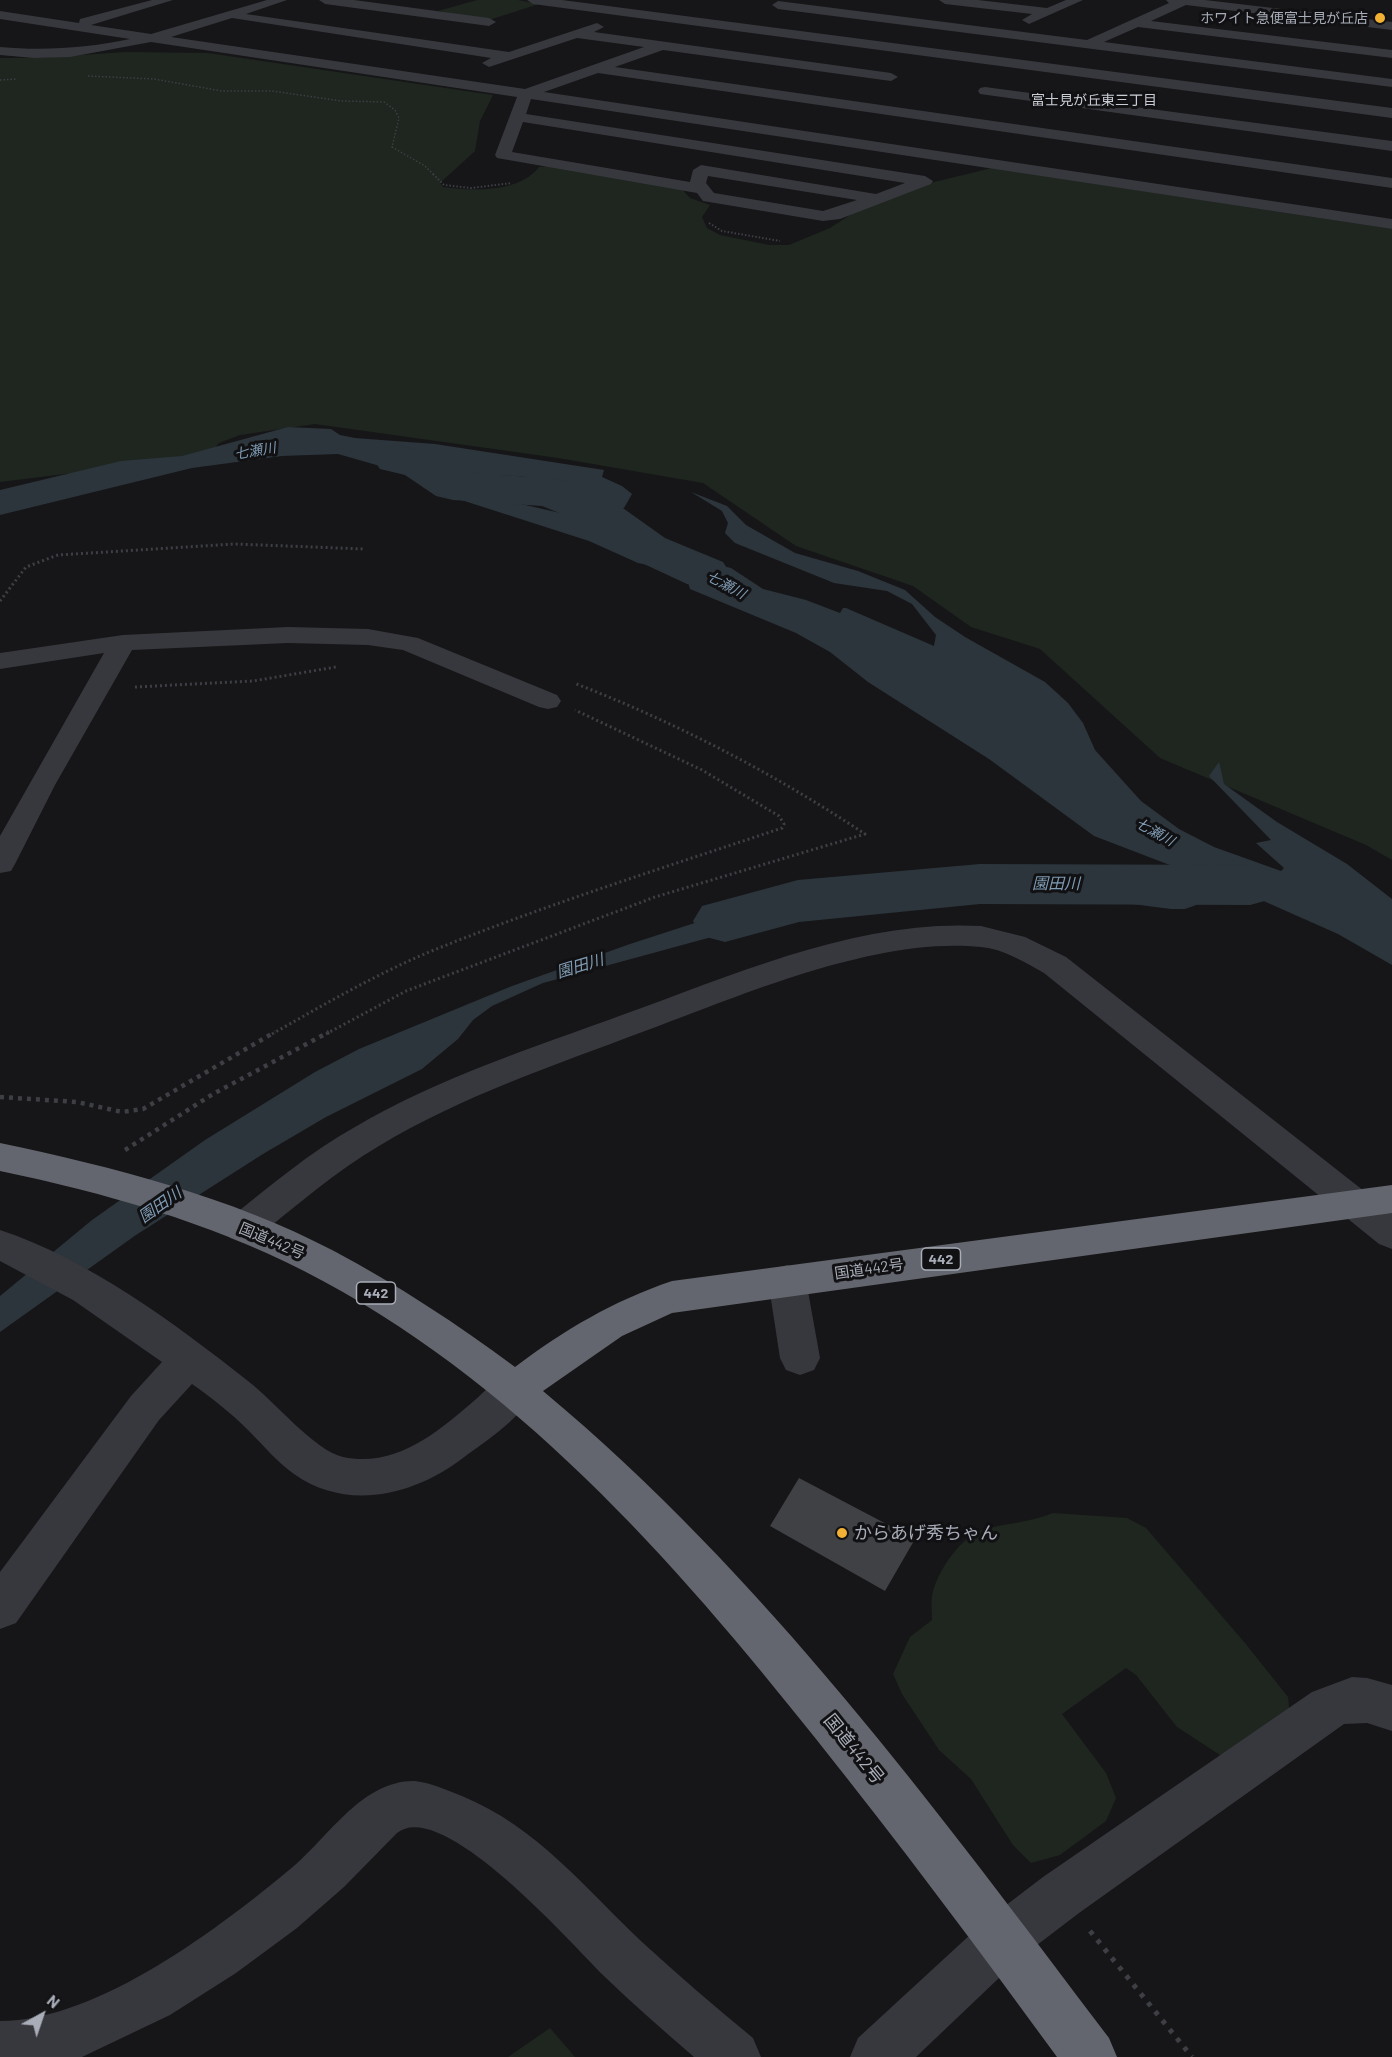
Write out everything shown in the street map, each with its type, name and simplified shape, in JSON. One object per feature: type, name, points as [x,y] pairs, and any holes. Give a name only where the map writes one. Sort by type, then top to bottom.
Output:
[{"type":"highway","name":"国道442号","points":[[0,1157],[111,1184],[233,1224],[320,1262],[366,1287],[445,1337],[515,1390],[578,1443],[691,1557],[819,1704],[1090,2057]]},
{"type":"highway","name":"国道442号","points":[[515,1390],[604,1324],[647,1304],[694,1293],[1392,1199]]},
{"type":"street","points":[[114,0],[148,5]]},
{"type":"street","points":[[70,26],[167,0]]},
{"type":"street","points":[[0,51],[26,55],[94,51],[281,0]]},
{"type":"street","points":[[325,0],[494,21],[422,44]]},
{"type":"street","points":[[533,0],[1392,115]]},
{"type":"street","points":[[722,25],[792,0]]},
{"type":"street","points":[[945,0],[1047,12]]},
{"type":"street","points":[[999,33],[1077,0]]},
{"type":"street","points":[[1392,28],[1181,0],[1136,23],[981,93],[1392,146]]},
{"type":"street","points":[[423,13],[457,3]]},
{"type":"street","points":[[521,12],[553,3]]},
{"type":"street","points":[[436,80],[668,3]]},
{"type":"street","points":[[767,9],[999,33],[1392,83]]},
{"type":"street","points":[[0,15],[1392,224]]},
{"type":"street","points":[[225,15],[509,56]]},
{"type":"street","points":[[1136,23],[1392,54]]},
{"type":"street","points":[[1268,97],[1392,28]]},
{"type":"street","points":[[576,34],[891,78]]},
{"type":"street","points":[[1180,56],[1192,43]]},
{"type":"street","points":[[661,46],[526,94],[503,155],[702,189]]},
{"type":"street","points":[[1251,65],[1261,52]]},
{"type":"street","points":[[831,103],[947,54]]},
{"type":"street","points":[[1064,55],[1292,84]]},
{"type":"street","points":[[597,69],[1392,183]]},
{"type":"street","points":[[906,126],[956,104]]},
{"type":"street","points":[[1286,181],[1392,115]]},
{"type":"street","points":[[517,117],[925,181]]},
{"type":"street","points":[[864,145],[885,135]]},
{"type":"street","points":[[709,147],[698,180],[702,189],[711,197],[823,216],[834,215],[873,198],[925,181],[990,164]]},
{"type":"street","points":[[701,170],[873,198]]},
{"type":"street","points":[[1250,202],[1268,192]]},
{"type":"street","points":[[0,661],[123,643],[288,635],[393,640],[424,649],[548,701]]},
{"type":"street","points":[[0,864],[41,785],[123,643]]},
{"type":"street","points":[[233,1224],[366,1137],[432,1102],[532,1062],[782,969],[836,952],[904,939],[971,936],[991,938],[1023,947],[1055,965],[1392,1234]]},
{"type":"street","points":[[1354,1204],[1392,1250]]},
{"type":"street","points":[[3,1251],[65,1278],[126,1316],[223,1384],[268,1423],[298,1456],[325,1470],[362,1478],[384,1475],[438,1453],[515,1390]]},
{"type":"street","points":[[787,1280],[800,1358]]},
{"type":"street","points":[[0,1608],[145,1408],[189,1360]]},
{"type":"street","points":[[877,2057],[1002,1940],[1061,1895],[1342,1700],[1357,1698],[1392,1708]]},
{"type":"street","points":[[0,2048],[43,2044],[86,2030],[170,1984],[306,1889],[389,1810],[414,1805],[455,1818],[494,1839],[528,1863],[556,1887],[610,1946],[734,2057]]},
{"type":"path","points":[[79,76],[140,78],[212,90],[272,92],[342,101],[384,102],[395,110],[399,118],[399,126],[392,147],[425,166],[436,181],[448,186],[471,188],[512,183]]},
{"type":"path","points":[[0,80],[25,78]]},
{"type":"path","points":[[706,220],[712,227],[722,231],[780,241]]},
{"type":"path","points":[[0,601],[16,575],[25,567],[46,558],[69,554],[135,548],[269,543],[365,549]]},
{"type":"path","points":[[98,686],[138,687],[253,681],[347,666]]},
{"type":"path","points":[[125,1150],[222,1088],[406,991],[656,897],[865,834],[805,793],[708,740],[652,714],[568,681]]},
{"type":"path","points":[[0,1097],[77,1102],[122,1112],[143,1109],[329,1001],[432,951],[560,903],[782,828],[784,824],[779,816],[702,770],[614,727],[548,701]]},
{"type":"path","points":[[1061,1895],[1192,2057]]},
{"type":"shaded area","points":[[477,0],[518,0],[539,4],[489,20],[438,11]]},
{"type":"shaded area","points":[[125,52],[208,53],[493,95],[480,121],[475,151],[440,183],[443,187],[481,189],[508,186],[520,182],[539,167],[555,166],[680,187],[690,198],[710,205],[702,217],[707,228],[720,235],[769,245],[789,245],[830,228],[858,210],[922,185],[992,168],[1392,229],[1392,860],[1366,845],[1160,758],[1040,649],[971,627],[913,586],[796,546],[703,483],[558,458],[315,424],[240,435],[219,443],[214,449],[195,458],[0,482],[0,58],[38,58]]},
{"type":"shaded area","points":[[1053,1513],[1127,1518],[1146,1528],[1245,1643],[1288,1697],[1291,1725],[1270,1748],[1220,1755],[1177,1727],[1136,1675],[1126,1668],[1062,1714],[1106,1773],[1116,1798],[1106,1821],[1060,1855],[1031,1863],[1013,1845],[971,1779],[939,1750],[902,1694],[893,1674],[910,1637],[932,1620],[932,1599],[935,1586],[944,1566],[959,1547],[967,1539],[985,1529]]},
{"type":"shaded area","points":[[550,2028],[575,2057],[508,2057]]},
{"type":"water","points":[[288,427],[331,429],[340,435],[355,438],[435,444],[604,470],[602,477],[622,486],[632,494],[624,508],[612,507],[578,489],[532,478],[486,477],[484,490],[512,502],[596,521],[640,535],[686,557],[731,568],[763,589],[806,600],[840,613],[843,608],[846,608],[934,646],[936,635],[912,604],[887,591],[834,583],[735,543],[725,533],[728,523],[722,511],[691,492],[727,506],[746,525],[795,553],[858,571],[905,590],[935,617],[965,637],[1045,682],[1068,703],[1083,723],[1095,750],[1141,801],[1179,829],[1214,847],[1281,871],[1284,868],[1256,843],[1271,840],[1209,776],[1219,762],[1224,784],[1277,822],[1347,864],[1392,899],[1392,965],[1338,934],[1259,899],[1235,894],[1224,895],[1185,909],[1171,909],[1101,900],[1063,890],[1000,887],[741,929],[543,983],[492,1006],[473,1020],[458,1039],[422,1069],[326,1117],[263,1154],[136,1235],[0,1332],[0,1296],[92,1220],[205,1140],[315,1072],[359,1049],[512,986],[630,944],[785,896],[804,895],[852,905],[923,886],[987,874],[1019,873],[1098,889],[1164,895],[1199,887],[1209,880],[1094,836],[989,759],[868,682],[830,652],[796,633],[690,589],[686,576],[677,571],[638,563],[589,541],[424,488],[417,480],[394,470],[338,454],[282,456],[192,468],[0,515],[0,490],[121,461],[182,456]]},
{"type":"building","name":"からあげ秀ちゃん","points":[[799,1478],[915,1539],[885,1591],[770,1526]]},
{"type":"waterway","name":"七瀬川","points":[[396,459],[420,464],[453,486],[550,492],[596,511],[648,548],[705,573]]},
{"type":"waterway","name":"園田川","points":[[725,921],[798,901],[980,884],[1250,885]]},
{"type":"place","name":"ホワイト急便富士見が丘店","points":[[1380,18]]},
{"type":"place","name":"からあげ秀ちゃん","points":[[842,1533]]},
{"type":"district","name":"富士見が丘東三丁目","points":[[1094,100]]}]
